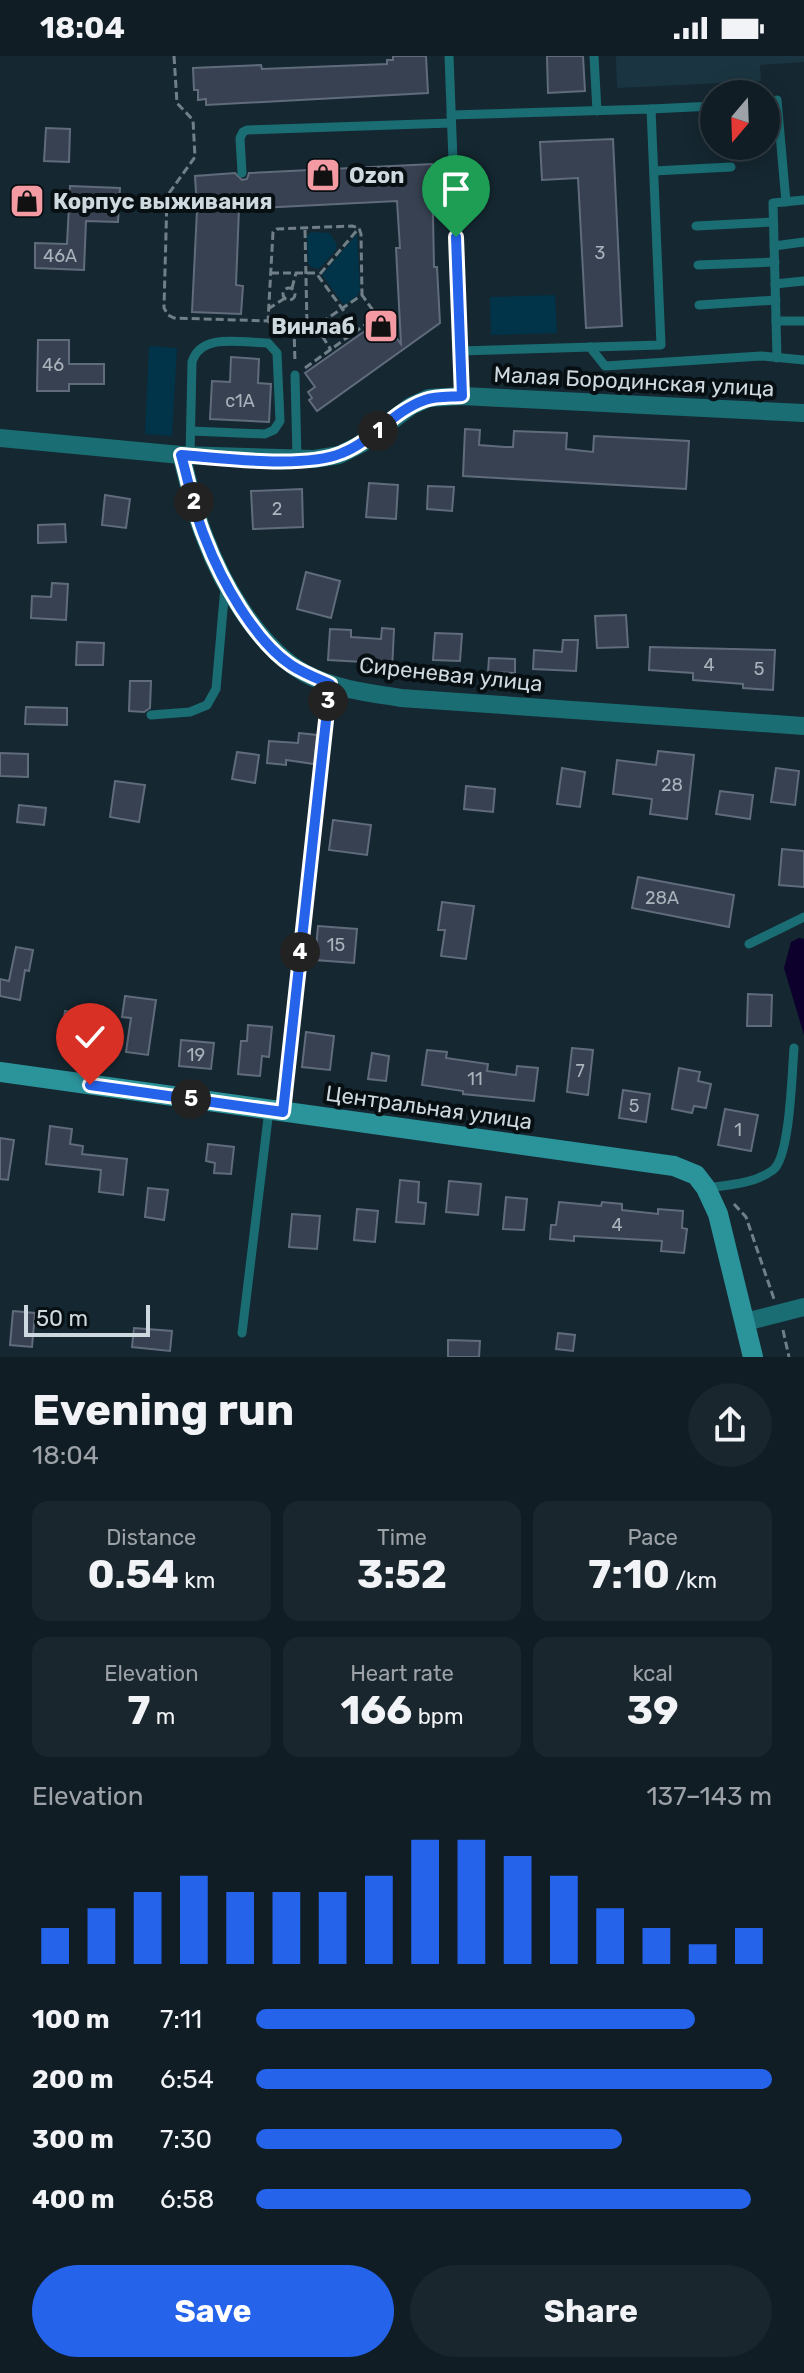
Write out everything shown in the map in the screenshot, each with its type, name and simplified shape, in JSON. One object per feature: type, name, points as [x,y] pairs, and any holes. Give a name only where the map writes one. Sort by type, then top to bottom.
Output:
[{"type":"street","name":"Малая Бородинская улица","points":[[0,438],[186,456],[297,461],[339,455],[361,444],[411,406],[429,398],[462,396],[804,413]]},
{"type":"street","name":"Сиреневая улица","points":[[186,456],[205,539],[240,608],[267,643],[288,663],[308,676],[365,693],[401,698],[804,726]]},
{"type":"street","name":"Центральная улица","points":[[0,1072],[646,1160],[674,1166],[696,1175],[713,1187]]},
{"type":"street","points":[[713,1187],[753,1357]]},
{"type":"street","points":[[745,1322],[804,1307]]},
{"type":"lane","points":[[449,56],[462,396]]},
{"type":"lane","points":[[594,56],[597,111]]},
{"type":"lane","points":[[242,173],[240,138],[247,130],[700,107]]},
{"type":"lane","points":[[460,351],[661,345],[651,109]]},
{"type":"lane","points":[[780,134],[786,202]]},
{"type":"lane","points":[[654,171],[731,167]]},
{"type":"lane","points":[[777,358],[773,203],[804,200]]},
{"type":"lane","points":[[696,226],[773,222]]},
{"type":"lane","points":[[774,246],[804,242]]},
{"type":"lane","points":[[698,265],[775,262]]},
{"type":"lane","points":[[775,284],[804,281]]},
{"type":"lane","points":[[699,305],[776,300]]},
{"type":"lane","points":[[776,321],[804,321]]},
{"type":"lane","points":[[186,456],[191,431],[192,362],[196,352],[213,342],[268,343],[274,347],[281,417],[274,430],[265,434],[191,431]]},
{"type":"lane","points":[[590,347],[605,366],[761,356],[804,360]]},
{"type":"lane","points":[[295,375],[297,461]]},
{"type":"lane","points":[[151,715],[190,712],[207,705],[216,689],[226,580]]},
{"type":"lane","points":[[749,944],[804,917]]},
{"type":"lane","points":[[713,1187],[751,1181],[776,1169],[784,1151],[794,1048]]},
{"type":"lane","points":[[242,1333],[276,1111]]},
{"type":"path","points":[[174,56],[177,103],[193,120],[195,157],[166,201],[164,308],[168,315],[174,318],[316,326],[362,295]]},
{"type":"path","points":[[305,228],[307,326]]},
{"type":"path","points":[[268,321],[273,232],[277,229],[359,228]]},
{"type":"path","points":[[319,275],[359,228]]},
{"type":"path","points":[[295,375],[377,316],[362,295],[359,228]]},
{"type":"path","points":[[269,273],[306,272],[319,275],[358,330]]},
{"type":"path","points":[[268,309],[285,298],[294,297],[292,288],[296,273]]},
{"type":"path","points":[[285,298],[285,288],[292,288]]},
{"type":"path","points":[[294,325],[295,375]]},
{"type":"path","points":[[316,326],[331,350]]},
{"type":"path","points":[[276,1111],[330,684]]},
{"type":"path","points":[[713,1187],[746,1217],[779,1313],[789,1357]]},
{"type":"shaded area","points":[[616,56],[804,56],[804,62],[760,65],[761,80],[700,80],[700,84],[617,88]]},
{"type":"shaded area","points":[[311,232],[329,233],[337,244],[336,250],[319,269],[308,263],[307,236]]},
{"type":"shaded area","points":[[357,234],[360,291],[344,305],[322,275]]},
{"type":"shaded area","points":[[555,295],[557,333],[491,335],[490,297]]},
{"type":"shaded area","points":[[149,346],[177,348],[172,436],[145,434]]},
{"type":"shaded area","points":[[804,939],[804,1035],[784,968],[791,942]]},
{"type":"building","points":[[393,56],[426,56],[428,93],[206,105],[206,99],[198,100],[198,90],[194,90],[193,68],[261,65],[262,69],[387,64]]},
{"type":"building","points":[[547,56],[583,56],[585,91],[548,93]]},
{"type":"building","points":[[46,128],[70,129],[69,162],[44,161]]},
{"type":"building","points":[[613,139],[622,326],[586,328],[578,178],[542,180],[540,142]]},
{"type":"building","points":[[432,164],[434,267],[437,267],[440,323],[317,411],[309,400],[312,398],[308,392],[315,387],[305,373],[382,319],[401,344],[397,201],[239,209],[236,285],[243,286],[241,314],[192,312],[197,210],[195,176],[235,173],[242,180],[247,179],[249,173]]},
{"type":"building","points":[[70,186],[120,188],[118,222],[86,221],[84,270],[35,268],[35,243],[67,244]]},
{"type":"building","points":[[38,340],[69,340],[69,364],[104,364],[104,384],[69,384],[69,391],[37,391]]},
{"type":"building","points":[[231,357],[259,359],[258,383],[271,384],[269,422],[210,419],[212,381],[230,382]]},
{"type":"building","points":[[465,429],[480,430],[479,445],[505,447],[513,447],[514,431],[567,433],[566,449],[593,452],[594,436],[689,441],[686,489],[463,476]]},
{"type":"building","points":[[369,483],[398,485],[396,519],[366,517]]},
{"type":"building","points":[[428,486],[454,487],[452,511],[427,509]]},
{"type":"building","points":[[302,489],[303,527],[253,529],[251,491]]},
{"type":"building","points":[[105,495],[130,499],[126,528],[102,525]]},
{"type":"building","points":[[65,524],[66,542],[38,543],[38,525]]},
{"type":"building","points":[[306,572],[340,581],[331,618],[297,609]]},
{"type":"building","points":[[52,583],[68,584],[66,620],[31,618],[32,596],[51,597]]},
{"type":"building","points":[[626,615],[628,647],[597,648],[595,616]]},
{"type":"building","points":[[382,628],[394,629],[392,671],[363,669],[364,662],[328,660],[330,629],[351,630],[351,637],[381,639]]},
{"type":"building","points":[[435,633],[462,634],[460,661],[433,660]]},
{"type":"building","points":[[563,640],[578,640],[576,671],[533,669],[534,650],[562,652]]},
{"type":"building","points":[[77,642],[104,643],[103,665],[76,665]]},
{"type":"building","points":[[650,647],[775,650],[773,690],[693,680],[693,673],[649,670]]},
{"type":"building","points":[[489,658],[515,659],[515,673],[488,672]]},
{"type":"building","points":[[130,681],[151,681],[150,708],[144,712],[129,711]]},
{"type":"building","points":[[26,707],[67,708],[67,725],[25,724]]},
{"type":"building","points":[[299,733],[317,735],[314,764],[286,760],[286,765],[267,763],[269,741],[298,743]]},
{"type":"building","points":[[658,751],[694,755],[687,819],[650,814],[652,799],[613,794],[617,760],[656,765]]},
{"type":"building","points":[[237,752],[259,755],[255,783],[232,779]]},
{"type":"building","points":[[0,753],[28,754],[28,777],[0,776]]},
{"type":"building","points":[[562,768],[585,772],[580,807],[557,804]]},
{"type":"building","points":[[776,768],[799,771],[795,805],[771,802]]},
{"type":"building","points":[[115,781],[145,785],[139,822],[110,817]]},
{"type":"building","points":[[466,786],[495,789],[493,812],[464,809]]},
{"type":"building","points":[[720,791],[753,795],[750,819],[716,814]]},
{"type":"building","points":[[19,805],[46,808],[44,825],[17,822]]},
{"type":"building","points":[[333,820],[371,825],[367,855],[329,850]]},
{"type":"building","points":[[782,849],[804,851],[804,887],[779,885]]},
{"type":"building","points":[[638,877],[734,895],[729,927],[632,908]]},
{"type":"building","points":[[442,902],[474,906],[466,959],[441,956],[445,930],[438,930]]},
{"type":"building","points":[[318,926],[357,929],[354,963],[315,960]]},
{"type":"building","points":[[16,947],[33,950],[29,971],[25,970],[20,1000],[0,996],[0,979],[9,981]]},
{"type":"building","points":[[748,994],[772,995],[771,1026],[747,1026]]},
{"type":"building","points":[[125,996],[156,1000],[148,1055],[126,1052],[131,1018],[122,1017]]},
{"type":"building","points":[[65,1011],[87,1014],[83,1042],[61,1039]]},
{"type":"building","points":[[248,1025],[272,1027],[269,1057],[262,1056],[260,1076],[238,1074],[241,1041],[247,1041]]},
{"type":"building","points":[[306,1032],[334,1036],[330,1070],[302,1067]]},
{"type":"building","points":[[181,1040],[214,1043],[211,1069],[179,1066]]},
{"type":"building","points":[[572,1048],[593,1050],[588,1095],[567,1092]]},
{"type":"building","points":[[427,1050],[447,1052],[446,1058],[488,1064],[487,1071],[516,1075],[517,1066],[538,1068],[534,1101],[463,1094],[463,1091],[422,1085]]},
{"type":"building","points":[[372,1053],[389,1056],[386,1081],[368,1079]]},
{"type":"building","points":[[679,1068],[700,1072],[698,1081],[711,1084],[706,1108],[694,1106],[692,1113],[672,1109]]},
{"type":"building","points":[[623,1090],[650,1094],[646,1122],[619,1118]]},
{"type":"building","points":[[725,1109],[758,1115],[751,1151],[718,1145]]},
{"type":"building","points":[[50,1126],[72,1129],[70,1144],[83,1146],[82,1154],[127,1159],[123,1195],[99,1192],[101,1170],[46,1164]]},
{"type":"building","points":[[0,1138],[14,1140],[8,1180],[0,1179]]},
{"type":"building","points":[[208,1144],[234,1147],[231,1174],[214,1173],[215,1163],[206,1161]]},
{"type":"building","points":[[400,1180],[419,1182],[418,1202],[426,1203],[424,1224],[396,1222]]},
{"type":"building","points":[[449,1181],[481,1184],[478,1215],[446,1212]]},
{"type":"building","points":[[148,1188],[168,1190],[164,1220],[145,1217]]},
{"type":"building","points":[[506,1197],[527,1199],[524,1230],[503,1229]]},
{"type":"building","points":[[559,1202],[601,1206],[602,1202],[622,1204],[622,1210],[658,1214],[658,1209],[683,1211],[682,1228],[687,1229],[684,1253],[661,1251],[662,1241],[574,1236],[574,1241],[550,1239],[551,1225],[556,1225]]},
{"type":"building","points":[[357,1209],[378,1211],[375,1242],[354,1240]]},
{"type":"building","points":[[292,1214],[320,1216],[317,1249],[289,1247]]},
{"type":"building","points":[[13,1311],[35,1313],[32,1347],[10,1345]]},
{"type":"building","points":[[134,1328],[172,1331],[170,1351],[132,1347]]},
{"type":"building","points":[[558,1333],[575,1335],[573,1351],[556,1349]]},
{"type":"building","points":[[448,1340],[480,1341],[479,1357],[448,1357]]},
{"type":"place","name":"Ozon","points":[[323,175]]},
{"type":"place","name":"Корпус выживания","points":[[27,201]]},
{"type":"place","name":"Винлаб","points":[[381,326]]},
{"type":"route","points":[[90,1085],[283,1112],[330,684],[308,676],[288,663],[267,643],[240,608],[205,539],[181,455],[297,461],[339,455],[361,444],[411,406],[429,398],[462,396],[456,237]]}]
